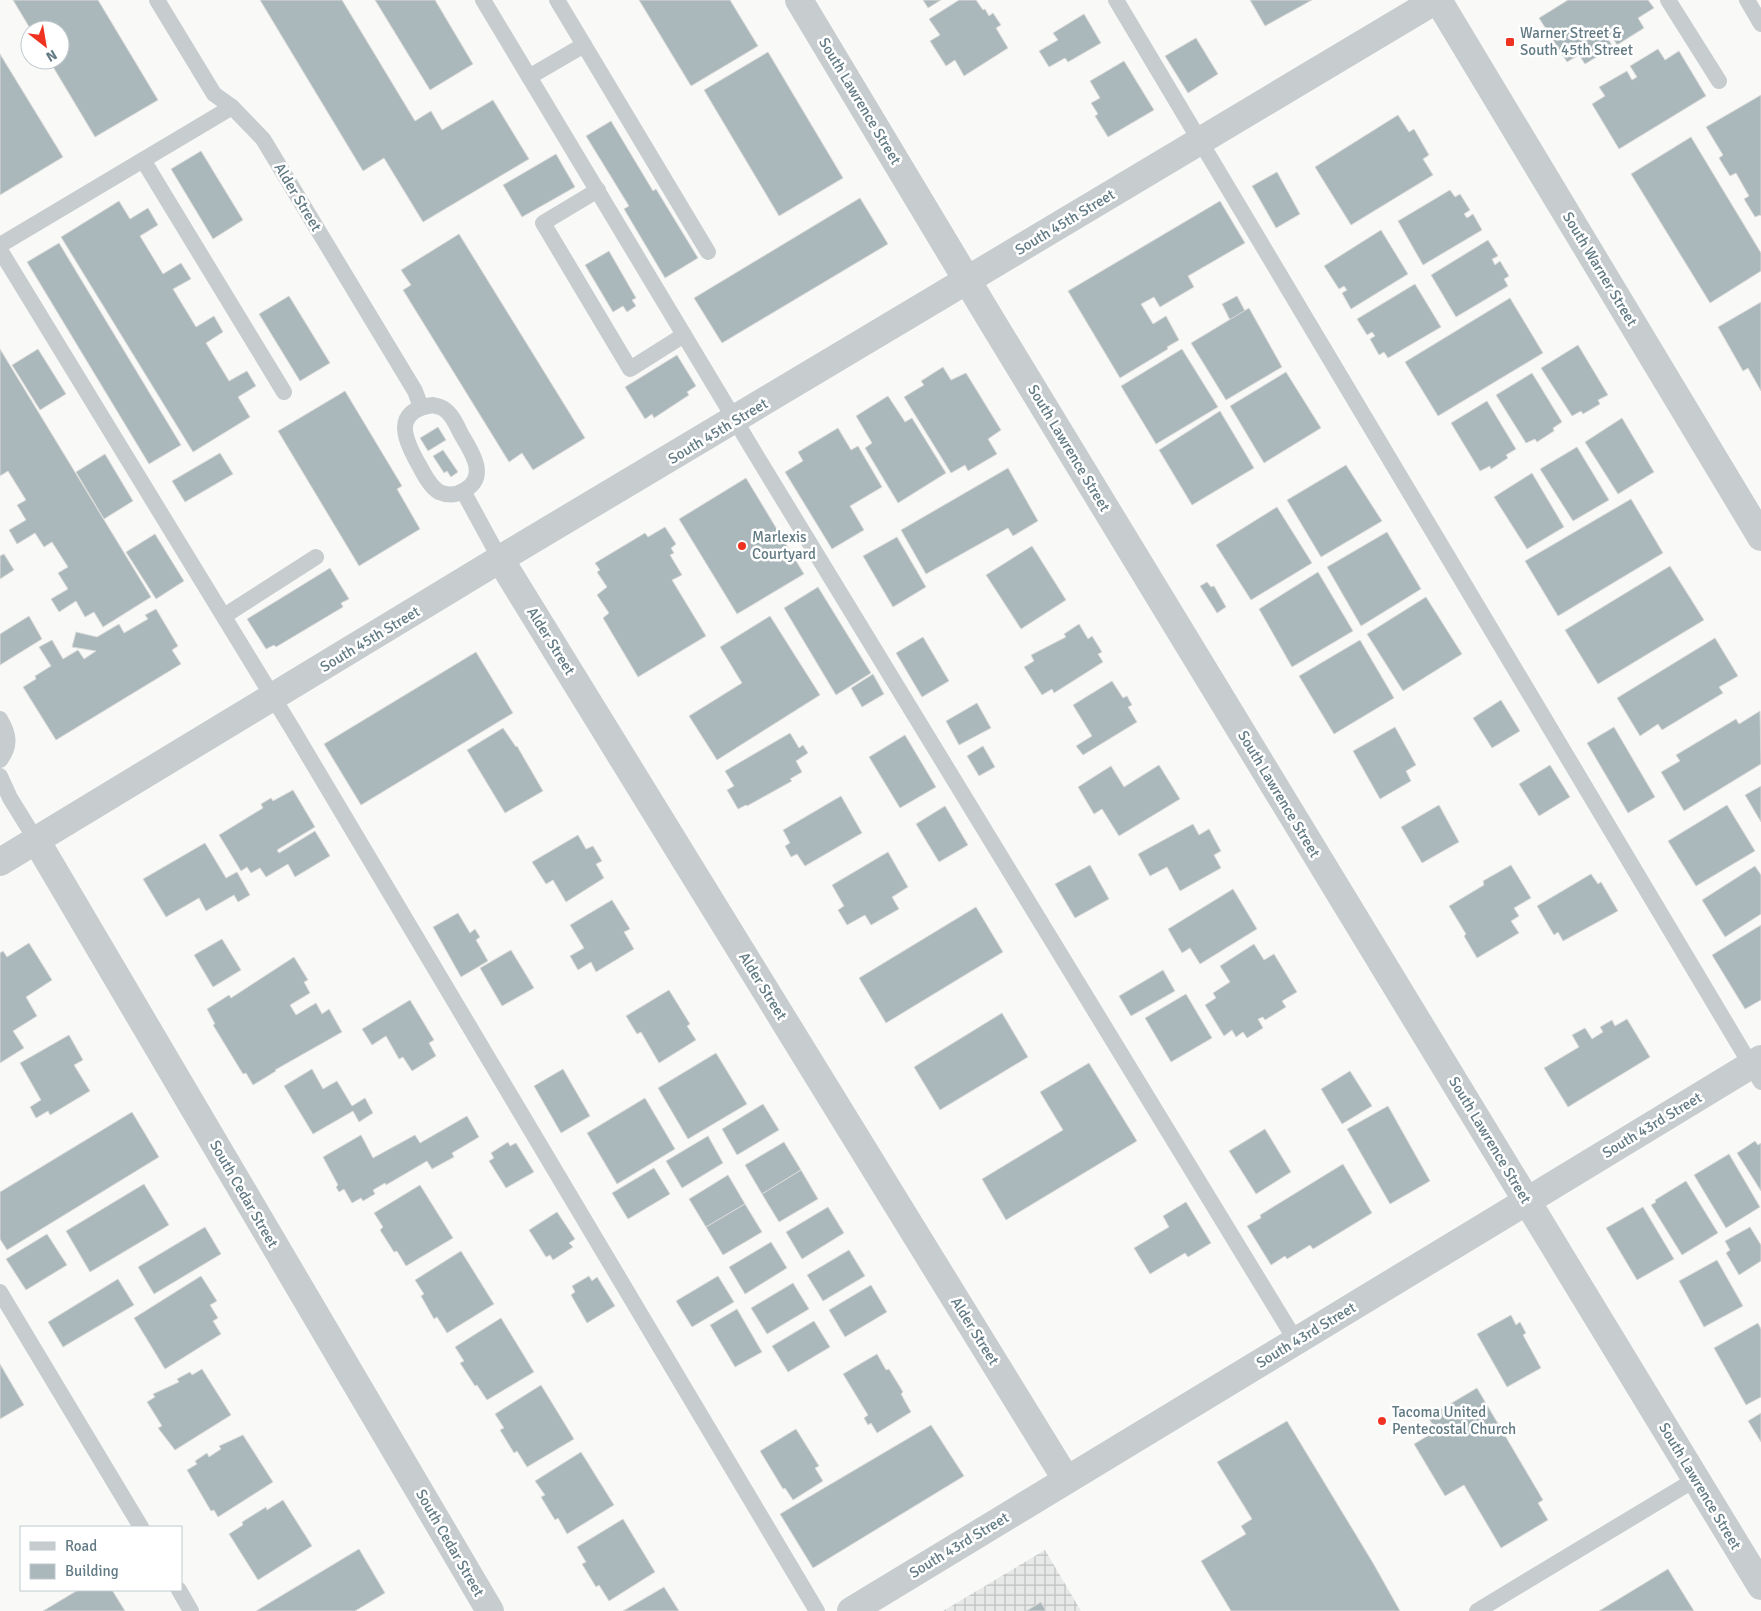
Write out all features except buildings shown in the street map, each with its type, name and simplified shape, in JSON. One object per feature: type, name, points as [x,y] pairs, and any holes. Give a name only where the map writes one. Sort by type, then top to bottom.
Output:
[{"type":"street","name":"South Lawrence Street","points":[[799,0],[1761,1586]]},
{"type":"street","name":"South 45th Street","points":[[0,862],[274,698],[500,559],[1437,0]]},
{"type":"street","name":"South Warner Street","points":[[1437,0],[1761,538]]},
{"type":"street","name":"Alder Street","points":[[500,559],[1066,1479]]},
{"type":"street","name":"South Cedar Street","points":[[36,840],[490,1611]]},
{"type":"street","name":"South 43rd Street","points":[[851,1611],[1527,1201],[1758,1069]]},
{"type":"lane","name":"Alder Street","points":[[157,0],[214,94],[232,107],[263,139],[415,391],[421,407]]},
{"type":"lane","points":[[483,0],[735,420],[1296,1341]]},
{"type":"lane","points":[[557,0],[708,252]]},
{"type":"lane","points":[[1116,0],[1758,1069]]},
{"type":"lane","points":[[1668,0],[1719,81]]},
{"type":"lane","points":[[1747,0],[1761,24]]},
{"type":"lane","points":[[529,77],[584,45]]},
{"type":"lane","points":[[0,245],[232,107]]},
{"type":"lane","points":[[143,160],[284,392]]},
{"type":"lane","points":[[598,190],[543,223],[630,369],[684,335]]},
{"type":"lane","points":[[0,250],[274,698],[817,1611]]},
{"type":"lane","points":[[433,405],[444,409],[473,455],[477,466],[476,478],[470,487],[463,491],[449,495],[438,491],[430,483],[408,447],[404,434],[405,422],[412,413],[421,407],[433,405]]},
{"type":"lane","name":"Alder Street","points":[[463,491],[500,559]]},
{"type":"lane","points":[[224,616],[316,558]]},
{"type":"lane","points":[[0,719],[8,738],[7,750],[0,760]]},
{"type":"lane","name":"South Cedar Street","points":[[0,776],[10,798],[36,840]]},
{"type":"lane","points":[[0,1292],[140,1526]]},
{"type":"lane","points":[[1477,1611],[1696,1479]]},
{"type":"lane","points":[[180,1591],[191,1611]]},
{"type":"shaded area","points":[[1045,1550],[1081,1611],[943,1611]]},
{"type":"place","name":"Warner Street & South 45th Street","points":[[1510,42]]},
{"type":"place","name":"Marlexis Courtyard","points":[[742,546]]},
{"type":"place","name":"Tacoma United Pentecostal Church","points":[[1382,1421]]}]
